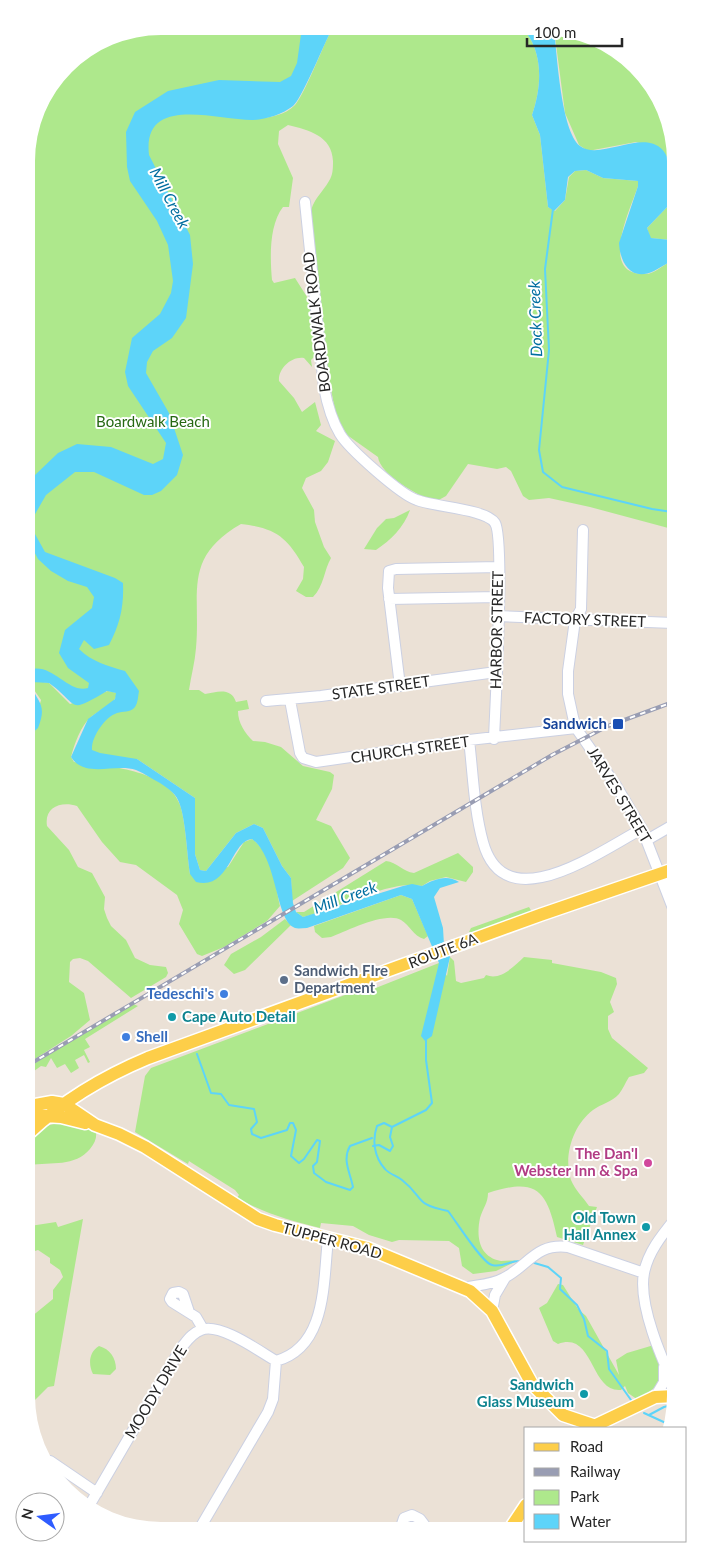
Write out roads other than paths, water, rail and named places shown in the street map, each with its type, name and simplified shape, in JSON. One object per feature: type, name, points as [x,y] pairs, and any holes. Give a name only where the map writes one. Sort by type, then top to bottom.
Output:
[{"type":"main road","name":"ROUTE 6A","points":[[35,1127],[64,1104],[110,1076],[148,1058],[667,871]]},
{"type":"main road","points":[[35,1105],[52,1102],[64,1104]]},
{"type":"main road","name":"TUPPER ROAD","points":[[64,1104],[95,1125],[136,1142],[258,1219],[383,1254],[463,1288],[477,1296],[492,1310],[532,1384],[563,1415],[592,1427]]},
{"type":"main road","points":[[35,1116],[61,1117],[95,1125]]},
{"type":"main road","points":[[592,1427],[655,1397],[667,1396]]},
{"type":"main road","points":[[563,1415],[565,1427]]},
{"type":"main road","points":[[515,1522],[524,1509]]},
{"type":"street","name":"BOARDWALK ROAD","points":[[305,202],[324,387],[328,405],[339,433],[404,494],[433,505],[480,512],[495,522]]},
{"type":"street","name":"HARBOR STREET","points":[[494,739],[499,567],[498,529],[495,522]]},
{"type":"street","name":"JARVES STREET","points":[[583,530],[581,609],[575,620],[568,682],[570,710],[576,728],[613,780],[642,829],[667,892]]},
{"type":"street","points":[[400,686],[387,575],[392,569],[499,567]]},
{"type":"street","points":[[389,599],[498,598]]},
{"type":"street","name":"FACTORY STREET","points":[[498,616],[667,623]]},
{"type":"street","name":"STATE STREET","points":[[266,701],[290,700],[496,672]]},
{"type":"street","name":"CHURCH STREET","points":[[290,700],[297,745],[303,758],[316,762],[469,740],[494,739],[576,728]]},
{"type":"street","points":[[469,740],[483,842],[493,866],[511,877],[540,879],[575,866],[642,829]]},
{"type":"street","points":[[647,840],[667,829]]},
{"type":"street","points":[[667,1230],[655,1247],[644,1273],[646,1306],[667,1370]]},
{"type":"street","points":[[276,1361],[298,1351],[312,1334],[319,1308],[328,1240]]},
{"type":"street","points":[[463,1288],[493,1283],[505,1278],[546,1247],[568,1247],[644,1273]]},
{"type":"street","points":[[492,1310],[495,1295],[505,1278]]},
{"type":"street","points":[[189,1312],[199,1321],[203,1329],[220,1330],[276,1361]]},
{"type":"street","name":"MOODY DRIVE","points":[[92,1501],[181,1348],[190,1337],[203,1329]]},
{"type":"street","points":[[204,1522],[268,1412],[272,1399],[276,1361]]},
{"type":"street","points":[[655,1397],[664,1382],[663,1361]]},
{"type":"street","points":[[56,1465],[97,1492]]},
{"type":"street","points":[[403,1522],[404,1518],[412,1515],[420,1518],[423,1522]]},
{"type":"water","points":[[301,35],[329,35],[297,102],[285,111],[275,116],[254,120],[203,115],[170,117],[157,124],[150,136],[149,155],[190,235],[193,264],[186,318],[172,338],[153,351],[147,362],[146,373],[169,413],[183,455],[177,475],[161,491],[152,495],[144,495],[94,472],[75,472],[46,495],[35,514],[35,475],[58,453],[77,444],[111,447],[153,464],[163,459],[166,443],[128,386],[125,372],[132,338],[160,314],[171,293],[173,281],[168,245],[157,221],[130,181],[127,167],[126,132],[135,112],[168,91],[219,80],[280,82],[291,76],[297,63]]},
{"type":"water","points":[[528,35],[555,36],[564,109],[568,125],[580,146],[590,150],[644,142],[656,145],[665,153],[667,161],[667,207],[647,228],[651,238],[667,240],[667,264],[646,274],[633,272],[624,264],[619,243],[638,181],[603,178],[586,170],[575,171],[568,177],[565,200],[554,211],[548,207],[540,135],[532,115],[537,97],[539,69],[532,42]]},
{"type":"water","points":[[35,534],[45,552],[115,578],[123,583],[123,600],[120,615],[109,645],[94,649],[84,640],[79,649],[95,660],[125,671],[139,691],[138,699],[133,709],[112,715],[104,723],[96,734],[92,750],[137,759],[195,798],[195,854],[200,870],[206,871],[236,833],[254,824],[263,828],[282,866],[291,878],[293,903],[296,912],[303,917],[403,886],[412,884],[422,886],[431,881],[445,878],[459,882],[440,888],[434,897],[443,928],[444,945],[450,957],[432,1036],[425,1041],[421,1036],[439,963],[412,899],[401,895],[307,928],[295,928],[288,923],[279,902],[267,860],[252,839],[239,847],[223,873],[216,879],[207,883],[196,882],[190,874],[182,812],[179,801],[172,792],[136,770],[128,768],[92,769],[77,764],[71,757],[88,719],[115,699],[116,693],[107,691],[85,703],[75,705],[49,683],[35,682],[35,668],[37,668],[52,673],[81,689],[88,688],[89,683],[68,668],[59,653],[65,630],[92,608],[94,597],[87,587],[68,581],[51,571],[38,559],[35,553]]},
{"type":"water","points":[[35,694],[42,709],[38,728],[35,731]]},
{"type":"waterway","name":"Dock Creek","points":[[553,209],[545,269],[549,350],[539,450],[543,472],[562,487],[667,511]]},
{"type":"waterway","name":"Mill Creek","points":[[426,1039],[426,1060],[432,1103],[426,1110],[392,1127],[384,1123],[377,1126],[374,1143],[378,1159],[387,1171],[409,1186],[424,1203],[448,1211],[476,1250],[488,1263],[500,1266],[521,1261]]},
{"type":"waterway","points":[[197,1054],[211,1093],[221,1094],[229,1105],[254,1109],[257,1122],[251,1129],[252,1134],[261,1138],[287,1130],[290,1123],[293,1123],[296,1130],[291,1156],[299,1163],[317,1140],[320,1141],[317,1162],[313,1166],[314,1173],[326,1182],[350,1190],[353,1187],[347,1166],[350,1146],[372,1138]]},
{"type":"waterway","points":[[373,1146],[379,1145],[390,1151],[393,1146],[390,1137],[392,1127]]},
{"type":"waterway","name":"Mill Creek","points":[[531,1262],[548,1267],[561,1278],[560,1289],[577,1305],[584,1319],[588,1336],[607,1351],[609,1369],[631,1400]]},
{"type":"waterway","points":[[649,1415],[667,1406]]},
{"type":"waterway","points":[[644,1413],[664,1422]]},
{"type":"railway","points":[[35,1061],[552,755],[608,726],[667,704]]},
{"type":"place","name":"Sandwich","points":[[618,724]]},
{"type":"place","name":"Sandwich FIre Department","points":[[284,980]]},
{"type":"place","name":"Tedeschi's","points":[[224,994]]},
{"type":"place","name":"Cape Auto Detail","points":[[172,1017]]},
{"type":"place","name":"Shell","points":[[126,1037]]},
{"type":"place","name":"The Dan'l Webster Inn & Spa","points":[[648,1163]]},
{"type":"place","name":"Old Town Hall Annex","points":[[646,1227]]},
{"type":"place","name":"Sandwich Glass Museum","points":[[584,1394]]},
{"type":"park label","name":"Boardwalk Beach","points":[[153,422]]}]
